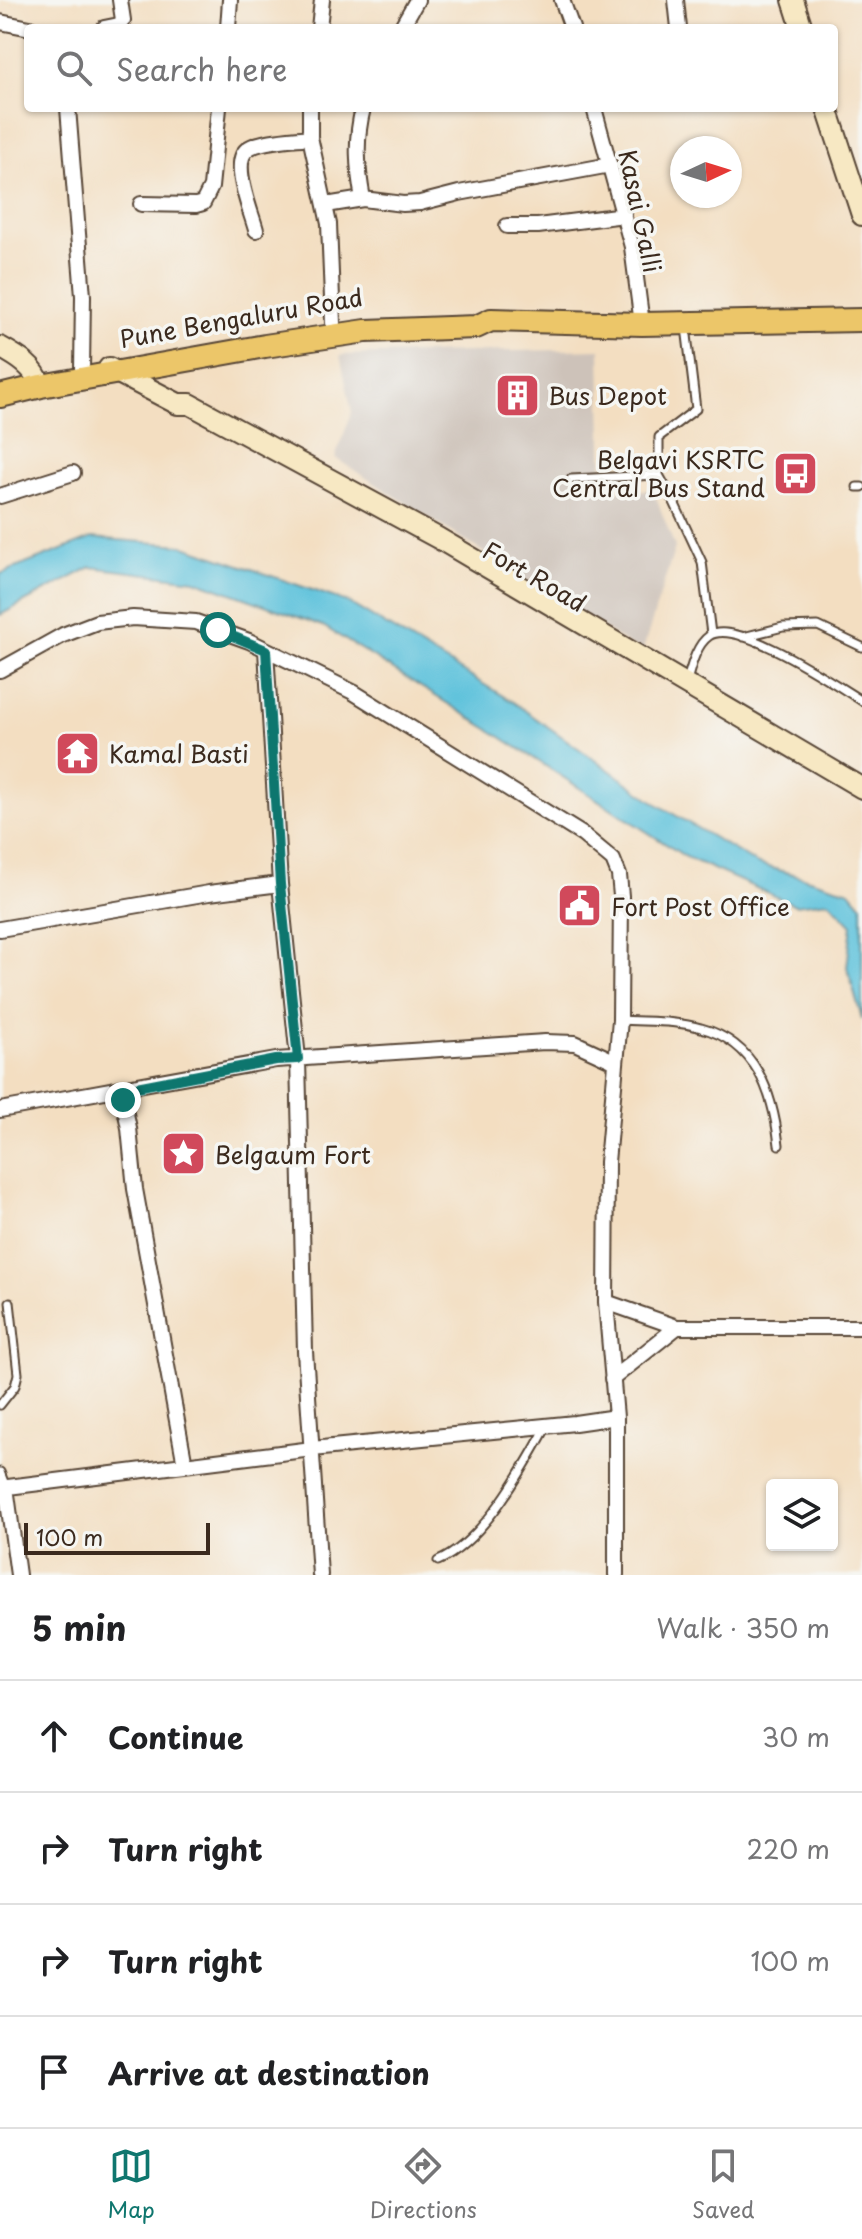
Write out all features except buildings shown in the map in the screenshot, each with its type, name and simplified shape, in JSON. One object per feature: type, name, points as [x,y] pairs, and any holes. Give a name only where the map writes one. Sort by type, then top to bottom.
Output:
[{"type":"main road","points":[[793,0],[801,24]]},
{"type":"main road","points":[[829,112],[856,182],[862,215]]},
{"type":"main road","name":"Pune Bengaluru Road","points":[[0,386],[82,370],[112,370],[333,323],[476,314],[491,320]]},
{"type":"main road","points":[[0,396],[39,380],[366,331],[476,327],[491,320],[685,324],[862,320]]},
{"type":"main road","points":[[0,347],[22,360],[39,380]]},
{"type":"main road","name":"Fort Road","points":[[112,370],[178,404],[184,416],[390,522],[862,788]]},
{"type":"main road","name":"Fort Road","points":[[684,688],[862,803]]},
{"type":"street","points":[[120,0],[123,20],[120,24]]},
{"type":"street","points":[[228,24],[230,0]]},
{"type":"street","points":[[319,24],[322,0]]},
{"type":"street","points":[[403,24],[417,0]]},
{"type":"street","points":[[562,0],[571,24]]},
{"type":"street","points":[[676,0],[679,24]]},
{"type":"street","points":[[0,22],[24,27]]},
{"type":"street","points":[[68,112],[83,296],[82,370]]},
{"type":"street","points":[[141,204],[203,203],[211,187],[219,112]]},
{"type":"street","points":[[310,112],[310,137],[326,205],[333,323]]},
{"type":"street","points":[[362,112],[356,161],[363,199]]},
{"type":"street","name":"Kasai Galli","points":[[595,112],[632,247],[642,324]]},
{"type":"street","points":[[256,230],[239,163],[242,155],[255,146],[310,137]]},
{"type":"street","points":[[326,205],[363,199],[420,203],[610,165]]},
{"type":"street","points":[[507,226],[538,226],[624,215]]},
{"type":"street","points":[[0,496],[73,473]]},
{"type":"street","points":[[0,670],[63,635],[97,622],[133,618],[196,622],[266,650],[353,692],[583,835],[613,860],[619,875],[621,896],[620,1020],[607,1162],[606,1302],[616,1417],[616,1575]]},
{"type":"street","points":[[266,650],[280,884],[298,1059],[305,1351],[320,1575]]},
{"type":"street","points":[[0,929],[280,884]]},
{"type":"street","points":[[0,1110],[276,1060],[545,1042],[575,1043],[616,1062]]},
{"type":"street","points":[[121,1090],[129,1128],[135,1189],[185,1465]]},
{"type":"street","points":[[606,1302],[677,1327],[862,1327]]},
{"type":"street","points":[[612,1379],[677,1327]]},
{"type":"street","points":[[18,1575],[3,1487],[312,1449],[616,1417]]},
{"type":"lane","points":[[685,324],[696,409],[659,437],[659,475],[702,562],[711,634]]},
{"type":"lane","points":[[571,479],[659,475]]},
{"type":"lane","points":[[743,637],[761,630],[818,626],[862,647]]},
{"type":"lane","points":[[684,688],[704,642],[711,634],[722,633],[743,637],[785,654],[862,701]]},
{"type":"lane","points":[[620,1020],[680,1023],[704,1028],[731,1042],[749,1058],[764,1078],[772,1099],[779,1145]]},
{"type":"lane","points":[[0,1405],[15,1386],[18,1374],[10,1302]]},
{"type":"lane","points":[[438,1561],[460,1550],[486,1522],[547,1426]]},
{"type":"lane","points":[[0,1472],[3,1487]]},
{"type":"shaded area","points":[[600,349],[603,491],[653,490],[675,547],[642,653],[335,458],[352,412],[340,355]]},
{"type":"water","points":[[92,538],[182,545],[347,602],[513,702],[660,806],[758,864],[850,891],[862,905],[862,1019],[847,967],[852,925],[829,901],[795,905],[686,857],[323,626],[195,580],[91,567],[0,615],[0,574]]},
{"type":"place","name":"Bus Depot","points":[[517,395]]},
{"type":"place","name":"Belgavi KSRTC Central Bus Stand","points":[[796,473]]},
{"type":"place","name":"Kamal Basti","points":[[78,753]]},
{"type":"place","name":"Fort Post Office","points":[[580,906]]},
{"type":"place","name":"Belgaum Fort","points":[[184,1154]]},
{"type":"route","points":[[123,1100],[121,1090],[276,1060],[298,1059],[280,884],[266,650],[218,630]]}]
